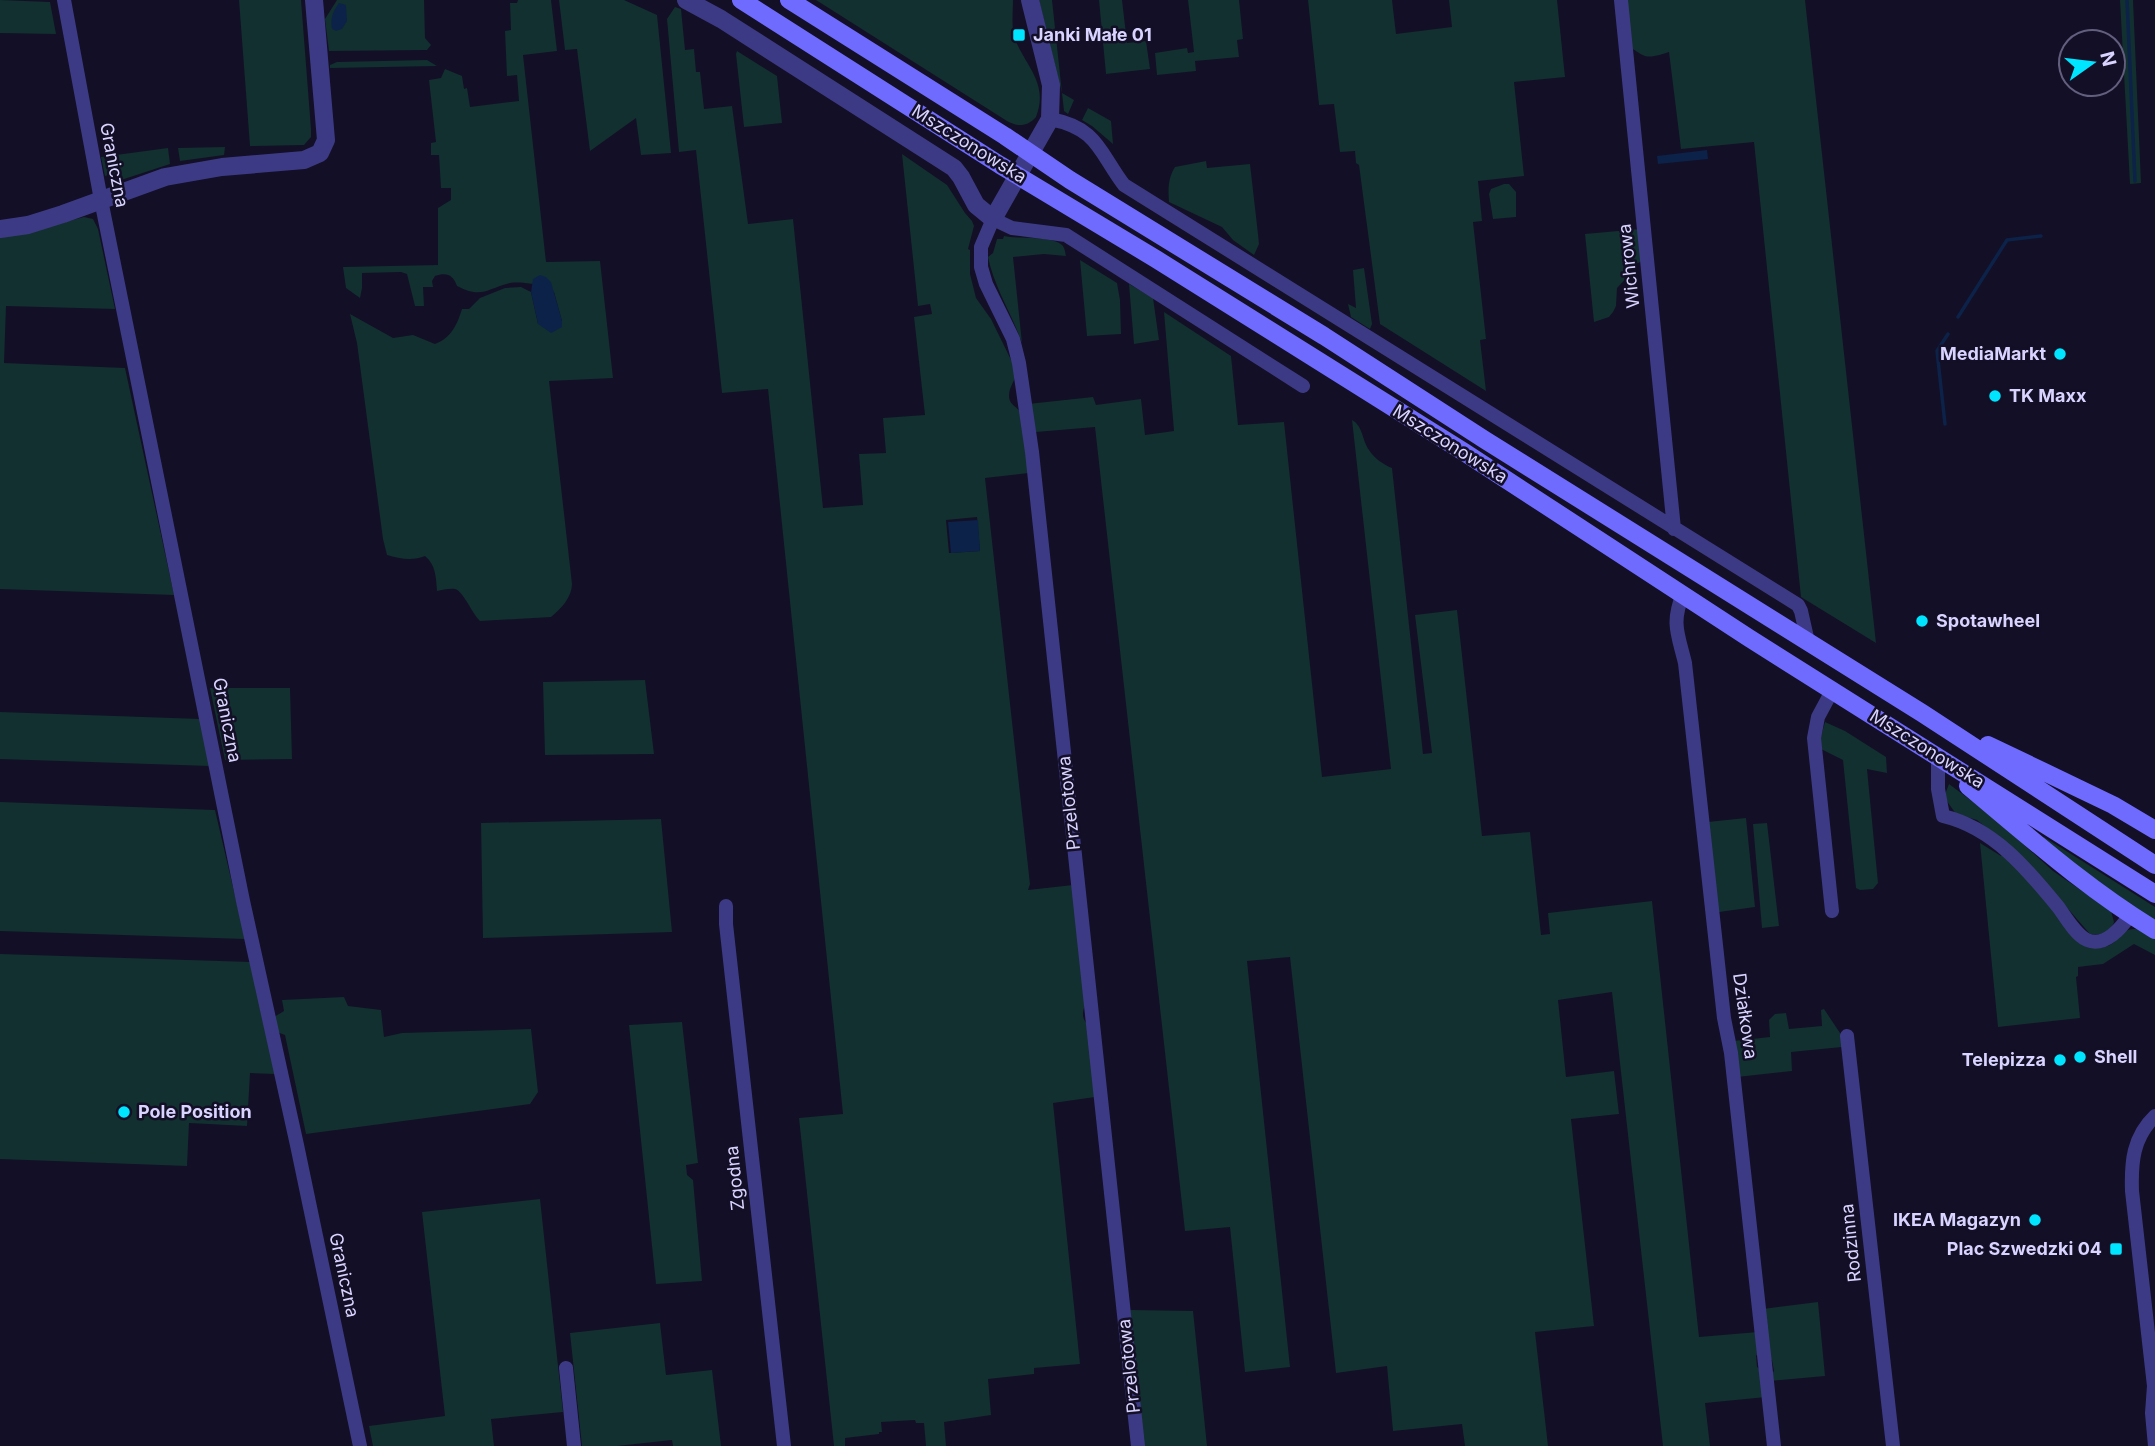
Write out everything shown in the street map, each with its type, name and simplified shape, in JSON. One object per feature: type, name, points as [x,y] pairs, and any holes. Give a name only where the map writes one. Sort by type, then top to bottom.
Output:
[{"type":"main road","name":"Mszczonowska","points":[[741,0],[1019,176],[1223,300],[1749,638],[2155,894]]},
{"type":"main road","name":"Mszczonowska","points":[[789,0],[1922,713],[2155,864]]},
{"type":"main road","points":[[1922,713],[2113,805],[2155,830]]},
{"type":"main road","points":[[1911,739],[2072,872],[2155,930]]},
{"type":"street","name":"Graniczna","points":[[64,0],[101,200],[240,889],[360,1446]]},
{"type":"street","points":[[0,229],[28,225],[165,177],[222,167],[304,160],[320,153],[326,140],[314,0]]},
{"type":"street","points":[[686,0],[721,19],[954,168],[976,205],[993,219],[1012,228],[1066,235],[1303,386]]},
{"type":"street","points":[[1030,0],[1051,86],[1050,119],[1067,122],[1091,137],[1124,186],[1798,605],[1808,642]]},
{"type":"street","name":"Wichrowa","points":[[1621,0],[1674,529]]},
{"type":"street","name":"Przelotowa","points":[[1050,119],[993,219],[981,247],[980,259],[986,284],[1013,339],[1032,453],[1138,1446]]},
{"type":"street","name":"Działkowa","points":[[1683,594],[1675,620],[1685,663],[1774,1446]]},
{"type":"street","points":[[1832,911],[1814,738],[1818,717],[1833,689]]},
{"type":"street","points":[[1938,761],[1938,789],[1944,816],[1966,824],[2006,849],[2084,938],[2097,942],[2104,940],[2121,928],[2130,915]]},
{"type":"street","name":"Zgodna","points":[[726,906],[784,1446]]},
{"type":"street","name":"Rodzinna","points":[[1847,1036],[1893,1446]]},
{"type":"street","points":[[2155,1116],[2137,1139],[2132,1170],[2132,1191],[2155,1387],[2152,1413],[2155,1446]]},
{"type":"street","points":[[566,1368],[574,1446]]},
{"type":"green space","points":[[0,0],[50,2],[56,34],[0,33]]},
{"type":"green space","points":[[239,0],[301,0],[311,129],[311,137],[304,145],[250,146]]},
{"type":"green space","points":[[337,0],[424,0],[425,38],[431,45],[427,50],[329,51],[325,19]]},
{"type":"green space","points":[[518,0],[551,0],[557,51],[523,55],[546,262],[600,261],[613,378],[549,381],[572,584],[568,598],[551,617],[480,621],[458,591],[437,591],[433,568],[425,556],[406,559],[387,555],[357,343],[350,314],[393,338],[413,335],[435,344],[453,330],[462,309],[469,309],[480,298],[505,288],[521,287],[531,292],[538,324],[562,321],[554,292],[534,279],[533,284],[510,283],[484,292],[472,292],[457,286],[454,279],[443,274],[435,276],[433,287],[423,287],[424,306],[415,306],[407,274],[362,273],[360,298],[346,288],[343,267],[438,265],[438,208],[451,200],[451,188],[441,188],[439,155],[431,155],[431,143],[436,142],[429,80],[441,78],[445,69],[462,76],[470,107],[519,101],[517,75],[507,76],[505,31],[511,30],[510,3],[517,3]]},
{"type":"green space","points":[[559,0],[624,0],[657,15],[671,153],[641,155],[636,118],[590,151],[577,49],[565,50]]},
{"type":"green space","points":[[816,0],[1013,0],[1015,39],[1040,94],[1036,117],[1022,125],[1007,121]]},
{"type":"green space","points":[[1039,0],[1052,0],[1062,93]]},
{"type":"green space","points":[[1099,0],[1122,0],[1127,43],[1146,41],[1150,69],[1106,74]]},
{"type":"green space","points":[[1188,0],[1239,0],[1243,39],[1237,40],[1239,57],[1195,61],[1196,71],[1157,75],[1155,53],[1187,48],[1188,53],[1194,52]]},
{"type":"green space","points":[[1308,0],[1392,0],[1396,34],[1452,27],[1449,0],[1557,0],[1565,77],[1514,82],[1524,176],[1478,181],[1482,221],[1473,222],[1486,339],[1480,340],[1486,391],[1380,324],[1359,165],[1356,163],[1355,151],[1340,152],[1334,104],[1319,105]]},
{"type":"green space","points":[[1624,0],[1805,0],[1876,643],[1801,597],[1754,142],[1681,149],[1669,52],[1648,56],[1629,48]]},
{"type":"green space","points":[[2120,0],[2133,0],[2141,183],[2130,184],[2125,98],[2127,28],[2122,28]]},
{"type":"green space","points":[[675,7],[681,9],[685,50],[694,49],[696,72],[700,72],[704,109],[732,106],[748,224],[793,219],[823,508],[863,505],[859,454],[886,453],[883,418],[925,415],[914,317],[932,314],[930,304],[918,306],[902,154],[947,185],[972,221],[974,226],[968,249],[976,298],[991,319],[1016,370],[1009,399],[1021,413],[1028,473],[985,478],[1030,884],[1028,890],[1073,885],[1085,1005],[1083,1015],[1087,1024],[1095,1097],[1053,1103],[1080,1364],[1034,1368],[1034,1374],[988,1379],[991,1415],[944,1422],[946,1446],[926,1446],[924,1423],[916,1423],[915,1420],[881,1422],[882,1432],[879,1434],[845,1438],[845,1446],[834,1446],[799,1118],[843,1114],[768,389],[722,393],[696,150],[679,152],[667,19]],"holes":[[[977,517],[980,551],[949,553],[946,520]]]},
{"type":"green space","points":[[737,51],[777,76],[782,123],[744,127]]},
{"type":"green space","points":[[427,60],[437,66],[330,68],[330,65],[337,62]]},
{"type":"green space","points":[[1062,93],[1074,100],[1068,114],[1064,111]]},
{"type":"green space","points":[[1088,108],[1111,121],[1113,144],[1082,120]]},
{"type":"green space","points":[[225,147],[224,155],[180,161],[178,148]]},
{"type":"green space","points":[[168,148],[170,164],[118,181],[105,176],[101,157]]},
{"type":"green space","points":[[1206,161],[1207,168],[1250,164],[1259,244],[1254,255],[1233,240],[1222,227],[1169,202],[1169,184],[1175,167]]},
{"type":"green space","points":[[1509,184],[1516,192],[1516,217],[1493,219],[1489,194],[1491,189]]},
{"type":"green space","points":[[84,217],[93,219],[98,229],[115,309],[6,306],[4,363],[125,368],[174,595],[0,589],[0,236],[24,233]]},
{"type":"green space","points":[[1640,229],[1643,261],[1635,264],[1617,288],[1616,306],[1609,317],[1594,322],[1585,234]]},
{"type":"green space","points":[[1004,236],[1057,242],[1063,246],[1066,256],[1044,254],[1013,257],[1022,343],[994,279],[988,257],[993,253],[997,239],[1003,239]]},
{"type":"green space","points":[[1080,260],[1117,283],[1121,334],[1087,336]]},
{"type":"green space","points":[[1364,268],[1372,324],[1370,329],[1351,317],[1348,304],[1356,308],[1353,270]]},
{"type":"green space","points":[[1129,284],[1153,298],[1159,340],[1134,344]]},
{"type":"green space","points":[[1164,312],[1231,356],[1238,425],[1284,422],[1322,777],[1391,769],[1352,420],[1358,426],[1371,453],[1392,468],[1423,754],[1432,753],[1415,615],[1457,610],[1482,836],[1530,832],[1541,935],[1550,934],[1548,913],[1652,901],[1699,1337],[1758,1332],[1760,1350],[1756,1356],[1757,1367],[1763,1372],[1766,1397],[1705,1403],[1710,1446],[1663,1446],[1612,992],[1558,1000],[1566,1077],[1614,1071],[1619,1114],[1571,1119],[1594,1326],[1535,1332],[1548,1446],[1465,1446],[1462,1424],[1393,1431],[1387,1366],[1336,1373],[1290,957],[1247,961],[1290,1367],[1245,1372],[1230,1227],[1185,1231],[1095,427],[1036,432],[1028,404],[1093,397],[1096,405],[1141,399],[1145,435],[1174,431]]},
{"type":"green space","points":[[645,680],[654,754],[545,755],[543,682]]},
{"type":"green space","points":[[210,688],[290,688],[292,759],[225,760]]},
{"type":"green space","points":[[0,712],[201,719],[210,766],[0,759]]},
{"type":"green space","points":[[1825,722],[1845,731],[1886,757],[1887,773],[1867,769],[1878,883],[1873,889],[1856,888],[1843,760],[1821,749],[1820,740]]},
{"type":"green space","points":[[1949,784],[1993,817],[2053,871],[2111,911],[2114,922],[2108,931],[2090,934],[2011,848],[1977,820],[1956,814],[1944,797]]},
{"type":"green space","points":[[0,802],[215,810],[245,939],[0,931]]},
{"type":"green space","points":[[1746,818],[1755,907],[1719,912],[1708,822]]},
{"type":"green space","points":[[661,819],[672,932],[483,938],[481,823]]},
{"type":"green space","points":[[1767,823],[1779,926],[1762,928],[1753,824]]},
{"type":"green space","points":[[2044,837],[2155,907],[2155,922],[2041,842]]},
{"type":"green space","points":[[1980,843],[2002,855],[2022,873],[2086,946],[2105,947],[2124,932],[2138,929],[2155,938],[2155,955],[2134,944],[2103,964],[2078,967],[2076,977],[2080,1018],[1998,1027]]},
{"type":"green space","points":[[0,954],[251,962],[276,1074],[250,1073],[247,1126],[189,1123],[187,1166],[0,1159]]},
{"type":"green space","points":[[344,997],[348,1006],[381,1010],[384,1037],[402,1033],[531,1029],[538,1092],[530,1104],[306,1134],[285,1035],[277,1032],[274,1017],[284,1011],[282,1000]]},
{"type":"green space","points":[[1824,1009],[1842,1036],[1842,1047],[1791,1052],[1792,1071],[1737,1077],[1733,1041],[1770,1037],[1769,1020],[1775,1014],[1786,1013],[1789,1029],[1822,1026],[1821,1010]]},
{"type":"green space","points":[[682,1022],[698,1163],[686,1165],[687,1175],[693,1180],[702,1281],[656,1284],[629,1025]]},
{"type":"green space","points":[[540,1199],[563,1412],[491,1419],[494,1446],[373,1446],[369,1426],[445,1416],[422,1212]]},
{"type":"green space","points":[[1818,1302],[1825,1376],[1770,1381],[1774,1371],[1772,1360],[1768,1359],[1763,1309]]},
{"type":"green space","points":[[1130,1310],[1193,1311],[1207,1446],[1143,1446]]},
{"type":"green space","points":[[660,1323],[666,1375],[712,1370],[721,1446],[673,1446],[672,1440],[617,1446],[582,1446],[570,1333]]},
{"type":"water","points":[[339,3],[346,5],[347,21],[342,29],[336,31],[332,29],[332,18]]},
{"type":"water","points":[[1707,150],[1708,159],[1658,164],[1657,156]]},
{"type":"water","points":[[540,275],[551,282],[562,321],[562,327],[551,333],[538,324],[531,292],[533,279]]},
{"type":"water","points":[[978,520],[980,551],[951,553],[948,522]]},
{"type":"waterway","points":[[2127,0],[2135,181]]},
{"type":"waterway","points":[[1958,317],[2007,240],[2041,236]]},
{"type":"waterway","points":[[1945,424],[1937,351],[1948,334]]},
{"type":"place","name":"Janki Małe 01","points":[[1019,35]]},
{"type":"place","name":"MediaMarkt","points":[[2060,354]]},
{"type":"place","name":"TK Maxx","points":[[1995,396]]},
{"type":"place","name":"Spotawheel","points":[[1922,621]]},
{"type":"place","name":"Shell","points":[[2080,1057]]},
{"type":"place","name":"Telepizza","points":[[2060,1060]]},
{"type":"place","name":"Pole Position","points":[[124,1112]]},
{"type":"place","name":"IKEA Magazyn","points":[[2035,1220]]},
{"type":"place","name":"Plac Szwedzki 04","points":[[2116,1249]]}]
